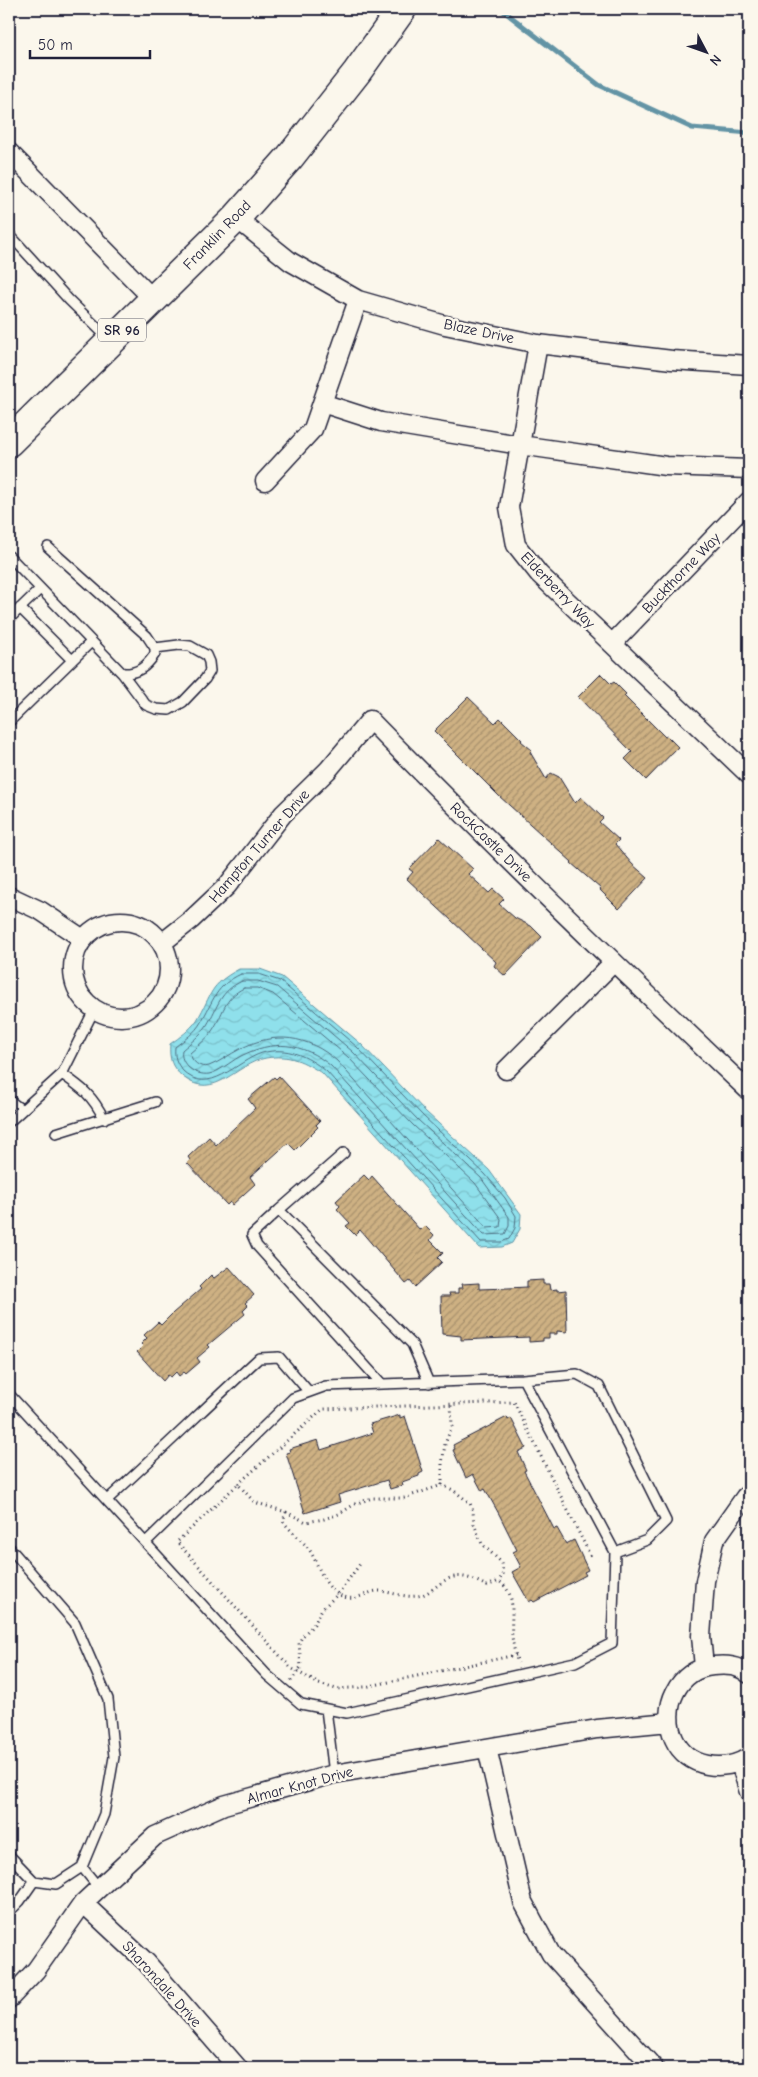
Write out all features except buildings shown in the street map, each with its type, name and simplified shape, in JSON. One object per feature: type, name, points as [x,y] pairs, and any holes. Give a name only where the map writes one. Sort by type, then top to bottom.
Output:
[{"type":"main road","name":"Franklin Road","points":[[9,442],[236,218],[290,157],[357,72],[402,9]]},
{"type":"street","points":[[9,152],[153,299]]},
{"type":"street","name":"Blaze Drive","points":[[236,218],[291,262],[358,300],[445,324],[538,344],[672,360],[749,365]]},
{"type":"street","points":[[265,481],[313,429],[358,300]]},
{"type":"street","name":"Elderberry Way","points":[[538,344],[508,507],[516,545],[538,574],[749,775]]},
{"type":"street","points":[[322,403],[381,422],[520,445],[666,466],[749,469]]},
{"type":"street","name":"Buckthorne Way","points":[[612,644],[749,501]]},
{"type":"street","name":"Hampton Turner Drive","points":[[162,943],[191,920],[227,886],[283,814],[328,770],[370,720]]},
{"type":"street","name":"RockCastle Drive","points":[[370,720],[613,963],[749,1091]]},
{"type":"street","points":[[9,896],[41,911],[83,939]]},
{"type":"street","points":[[120,920],[130,921],[146,928],[162,943],[169,966],[166,987],[151,1007],[128,1017],[112,1017],[94,1010],[78,992],[74,983],[73,960],[83,939],[101,925],[120,920]]},
{"type":"street","points":[[506,1070],[613,963]]},
{"type":"street","points":[[704,1667],[701,1636],[702,1617],[706,1581],[714,1541],[749,1494]]},
{"type":"street","points":[[749,1674],[728,1665],[704,1667],[688,1675],[679,1684],[671,1700],[669,1722],[674,1739],[681,1750],[695,1761],[709,1766],[727,1767],[744,1760],[749,1792]]},
{"type":"street","name":"Almar Knot Drive","points":[[9,1999],[36,1970],[82,1903],[155,1836],[224,1805],[334,1774],[597,1729],[669,1722]]},
{"type":"street","points":[[487,1748],[523,1902],[551,1954],[654,2068]]},
{"type":"street","name":"Sharondale Drive","points":[[82,1903],[146,1962],[238,2068]]},
{"type":"lane","points":[[9,234],[69,300],[111,341]]},
{"type":"lane","points":[[48,547],[148,636],[155,648],[155,654],[147,666],[133,674],[122,673]]},
{"type":"lane","points":[[9,556],[122,673],[146,705],[156,709],[169,710],[183,702],[208,676],[210,662],[206,655],[190,646],[179,645],[155,648]]},
{"type":"lane","points":[[9,619],[40,589]]},
{"type":"lane","points":[[20,608],[72,660]]},
{"type":"lane","points":[[9,722],[90,642]]},
{"type":"lane","points":[[9,1122],[62,1074],[94,1010]]},
{"type":"lane","points":[[62,1074],[84,1089],[96,1102],[104,1118]]},
{"type":"lane","points":[[9,1100],[22,1110]]},
{"type":"lane","points":[[56,1133],[155,1102]]},
{"type":"lane","points":[[344,1153],[252,1235],[257,1246],[382,1384]]},
{"type":"lane","points":[[279,1210],[412,1344],[429,1383]]},
{"type":"lane","points":[[107,1500],[176,1438],[195,1417],[259,1358],[279,1358],[309,1392]]},
{"type":"lane","points":[[146,1542],[293,1398],[326,1386],[523,1379],[577,1374],[599,1386],[666,1520],[647,1540],[615,1552]]},
{"type":"lane","points":[[9,1394],[267,1675],[301,1704],[347,1714],[575,1662],[612,1643],[615,1552],[523,1379]]},
{"type":"lane","points":[[9,1547],[75,1623],[108,1699],[114,1758],[104,1814],[82,1867],[56,1884],[34,1881],[9,1855]]},
{"type":"lane","points":[[326,1709],[334,1774]]},
{"type":"lane","points":[[82,1867],[99,1888]]},
{"type":"lane","points":[[9,1912],[20,1901],[34,1881]]},
{"type":"path","points":[[516,1655],[365,1687],[336,1689],[319,1684],[298,1673],[281,1657],[177,1542],[238,1484],[322,1409],[514,1402],[591,1557]]},
{"type":"path","points":[[442,1485],[442,1464],[452,1426],[451,1404]]},
{"type":"path","points":[[238,1484],[254,1502],[286,1512],[306,1522],[339,1514],[355,1504],[372,1498],[404,1498],[442,1485],[453,1490],[470,1503],[474,1524],[482,1544],[502,1563],[503,1574],[499,1581],[487,1586],[467,1577],[450,1578],[433,1589],[415,1597],[378,1591],[355,1598],[347,1598],[338,1594],[322,1577],[309,1549],[283,1520],[286,1512]]},
{"type":"path","points":[[285,1690],[298,1673],[302,1662],[299,1643],[302,1636],[314,1624],[322,1609],[338,1594],[360,1564]]},
{"type":"path","points":[[499,1581],[507,1587],[510,1594],[512,1635],[521,1674]]},
{"type":"water","points":[[239,969],[260,969],[282,977],[361,1044],[426,1112],[489,1170],[521,1214],[520,1229],[512,1243],[502,1247],[479,1248],[323,1074],[309,1065],[289,1058],[266,1058],[255,1061],[225,1079],[205,1085],[195,1084],[176,1070],[170,1054],[170,1044],[194,1024],[216,985]]},
{"type":"waterway","points":[[501,9],[599,85],[692,128],[749,133]]}]
